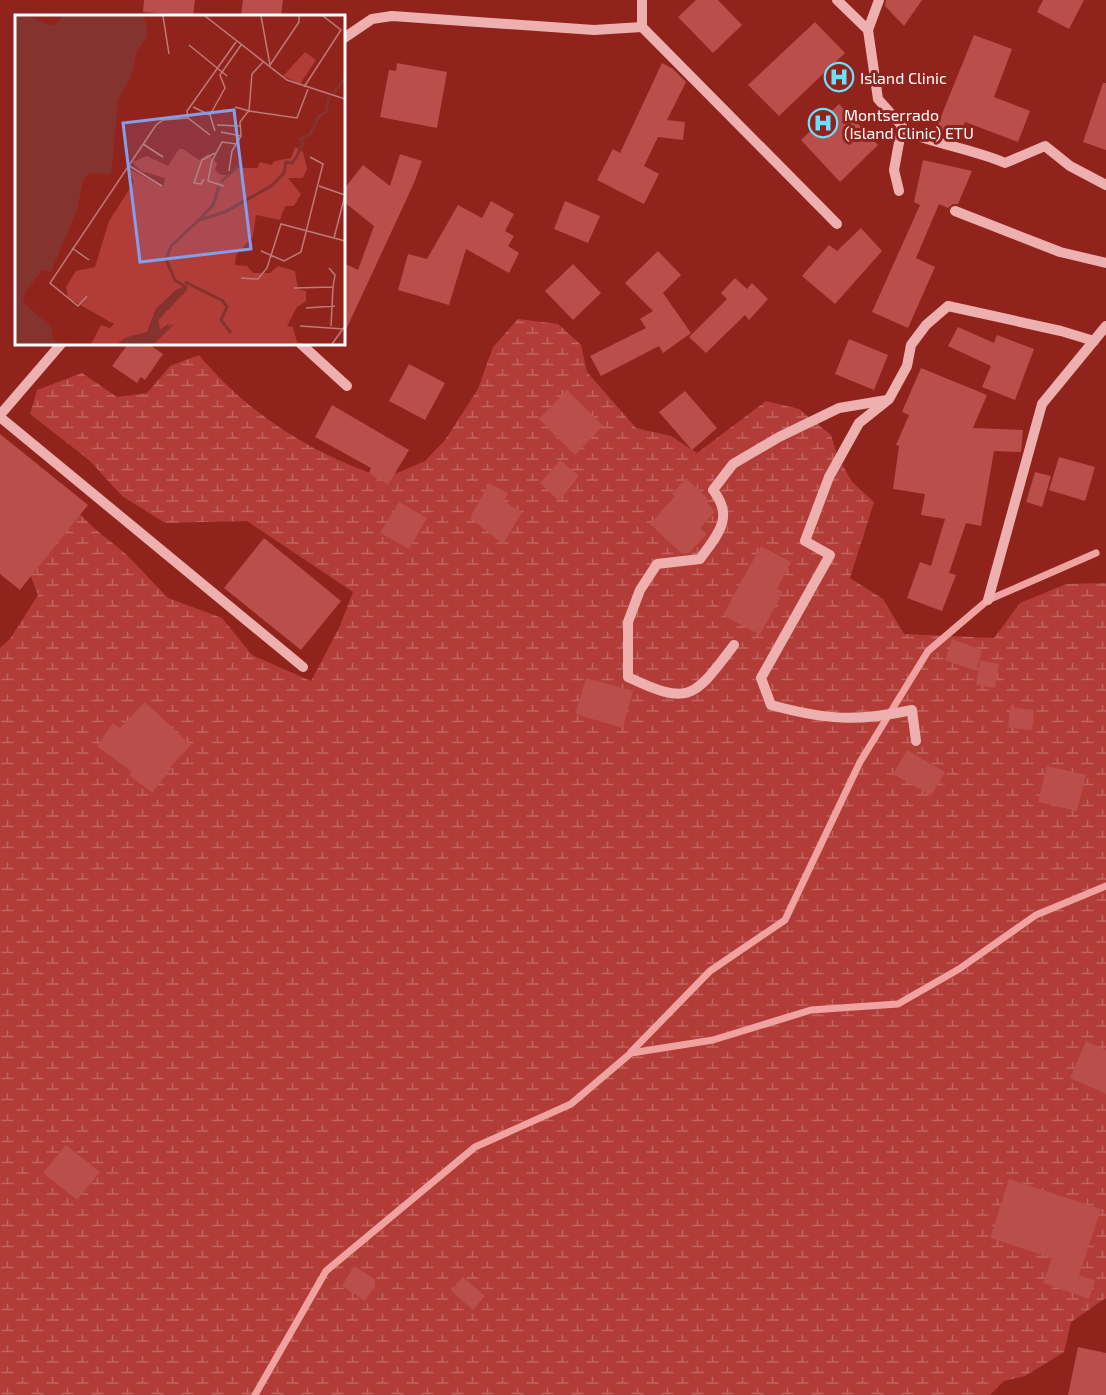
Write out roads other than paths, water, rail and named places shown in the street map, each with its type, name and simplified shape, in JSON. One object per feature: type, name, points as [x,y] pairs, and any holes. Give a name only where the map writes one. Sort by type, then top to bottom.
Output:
[{"type":"street","points":[[642,0],[642,27],[837,224]]},
{"type":"street","points":[[837,0],[868,30]]},
{"type":"street","points":[[879,0],[868,30],[878,99],[902,126],[894,170],[899,191]]},
{"type":"street","points":[[345,37],[372,19],[392,16],[594,30],[642,27]]},
{"type":"street","points":[[918,136],[975,151],[1005,163],[1045,147],[1070,166],[1106,185]]},
{"type":"street","points":[[955,211],[1060,252],[1106,264]]},
{"type":"street","points":[[916,741],[912,710],[873,718],[814,717],[771,705],[761,678],[830,555],[805,541],[829,477],[859,423],[889,399],[907,366],[911,345],[926,325],[948,306],[1061,331],[1094,341]]},
{"type":"street","points":[[987,600],[1042,404],[1106,326]]},
{"type":"street","points":[[60,345],[0,416],[303,667]]},
{"type":"street","points":[[302,345],[347,386]]},
{"type":"street","points":[[734,645],[703,685],[689,694],[660,692],[628,677],[628,622],[640,590],[657,564],[700,559],[723,527],[723,507],[713,490],[733,464],[779,436],[838,408],[889,399]]},
{"type":"waterway","points":[[631,1052],[710,971],[785,920],[860,762],[928,651],[988,600],[1096,553]]},
{"type":"waterway","points":[[255,1395],[326,1271],[475,1147],[571,1104],[631,1053],[713,1040],[811,1010],[898,1004],[959,969],[1036,915],[1106,886]]},
{"type":"place","name":"Island Clinic","points":[[839,77]]},
{"type":"place","name":"Montserrado (Island Clinic) ETU","points":[[823,123]]}]
